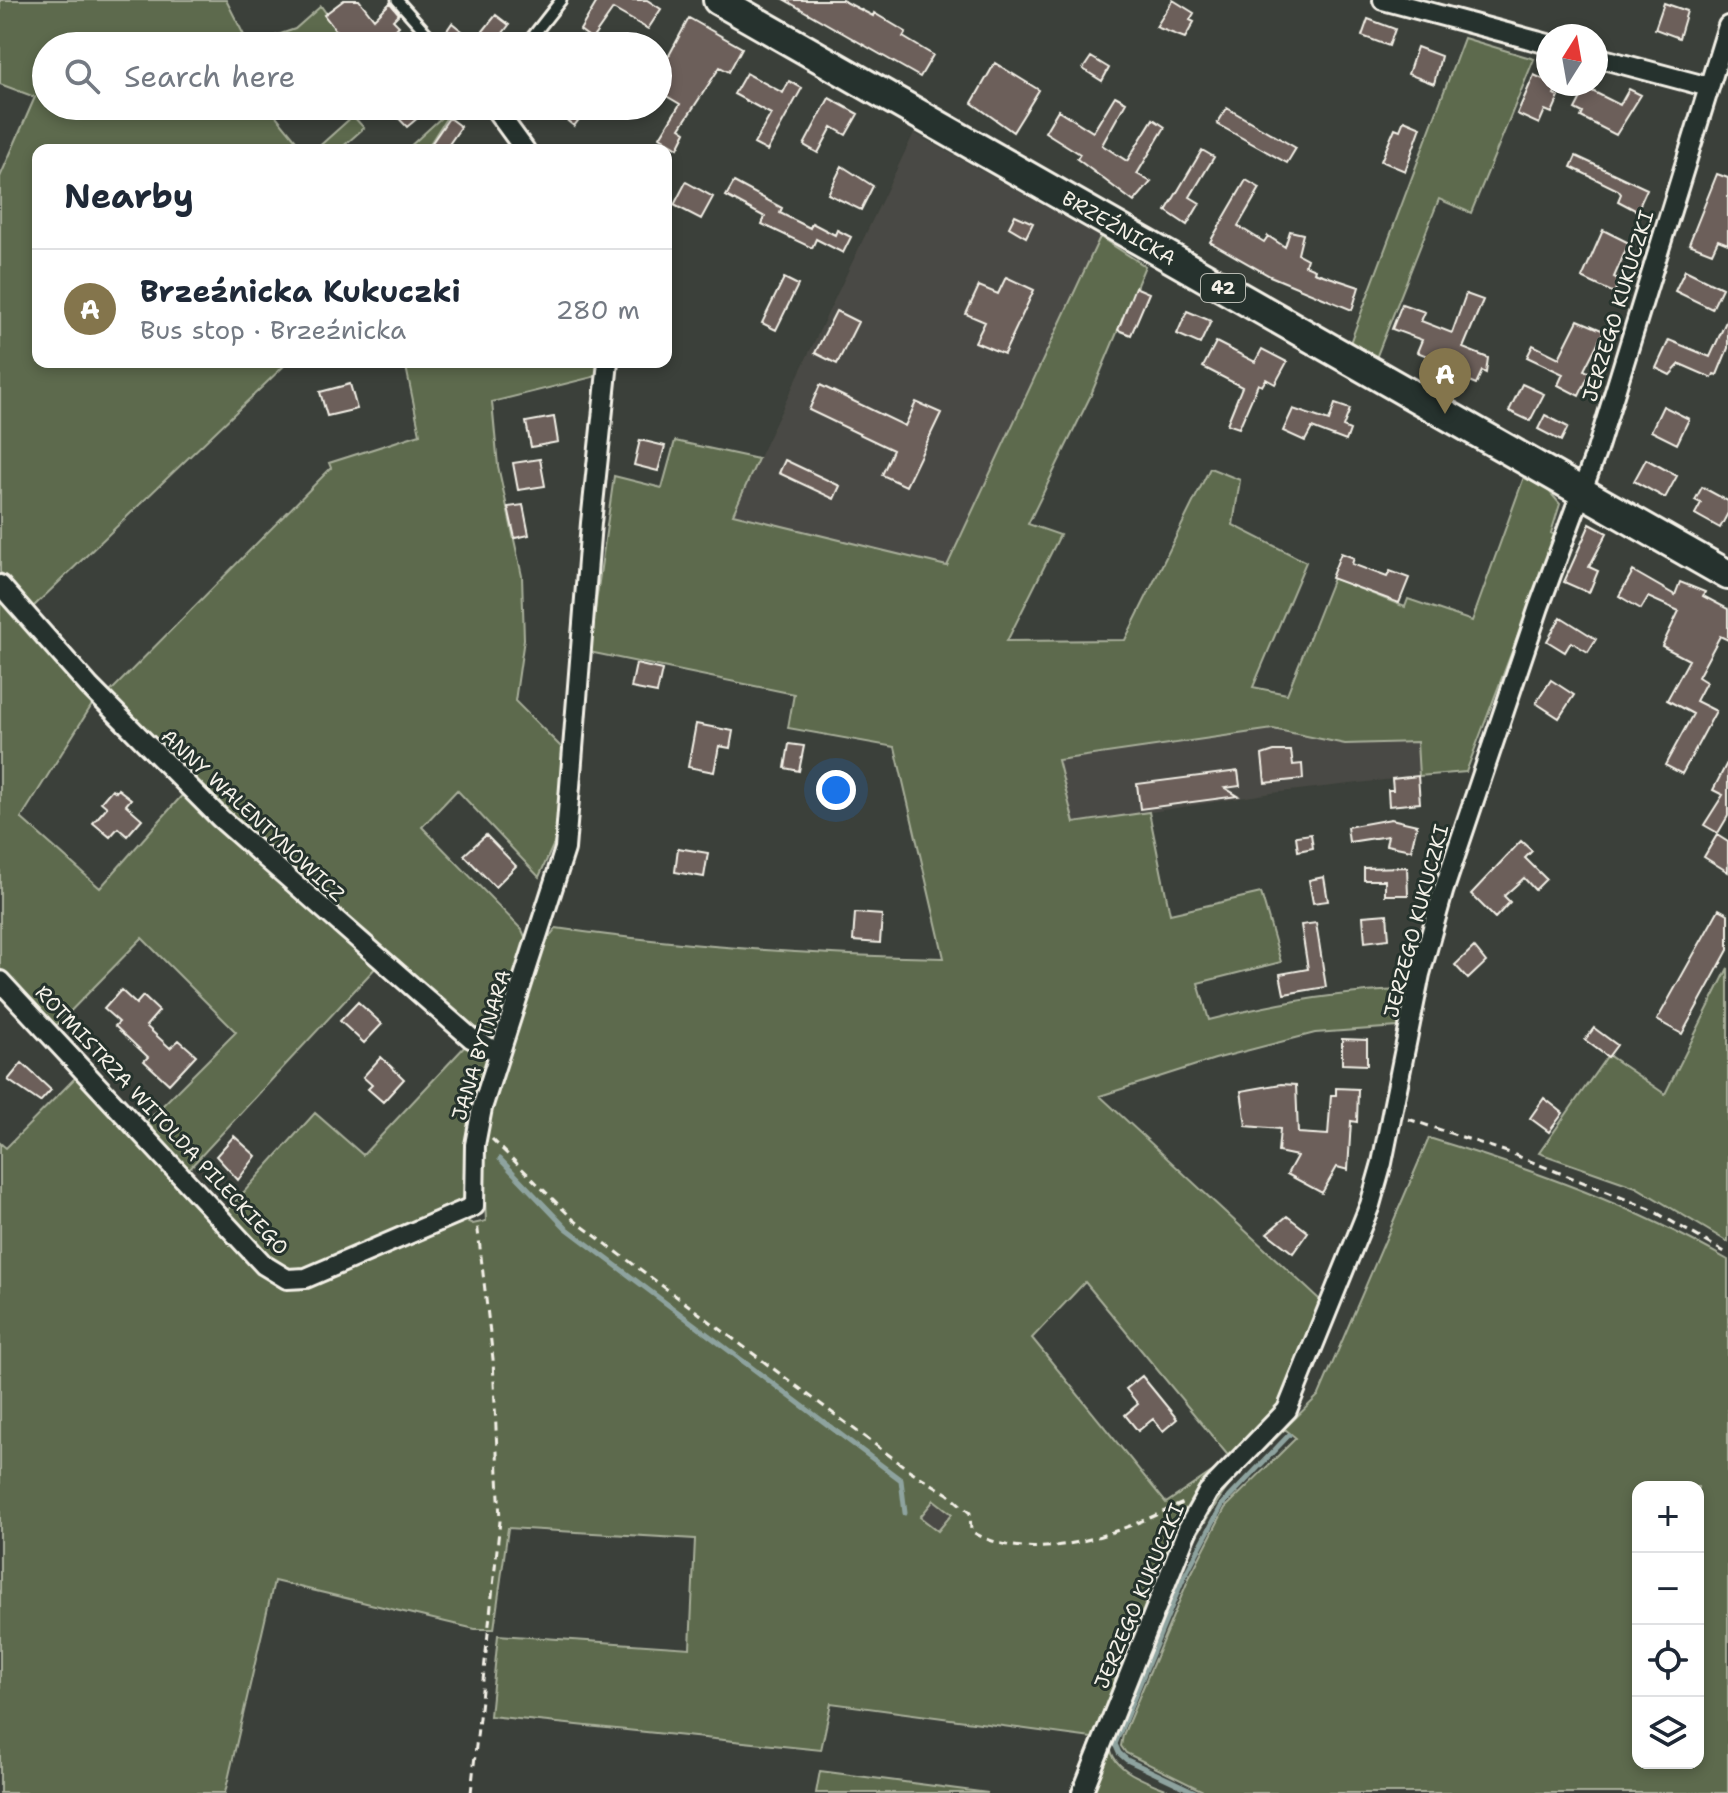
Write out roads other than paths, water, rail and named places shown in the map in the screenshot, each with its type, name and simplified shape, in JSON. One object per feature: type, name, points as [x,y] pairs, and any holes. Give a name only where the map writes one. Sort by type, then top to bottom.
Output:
[{"type":"main road","name":"BRZEŹNICKA","points":[[718,0],[1728,575]]},
{"type":"street","points":[[1383,0],[1536,41]]},
{"type":"street","name":"JERZEGO KUKUCZKI","points":[[1082,1793],[1164,1584],[1208,1492],[1287,1410],[1370,1205],[1420,974],[1443,892],[1580,491],[1597,450],[1728,26]]},
{"type":"street","points":[[1608,60],[1709,87]]},
{"type":"street","points":[[503,120],[521,144]]},
{"type":"street","name":"JANA BYTNARA","points":[[474,1206],[478,1125],[565,849],[591,523],[607,368]]},
{"type":"street","name":"ANNY WALENTYNOWICZ","points":[[0,585],[119,717],[220,818],[471,1038],[499,1053]]},
{"type":"street","name":"ROTMISTRZA WITOLDA PILECKIEGO","points":[[0,981],[264,1265],[279,1277],[306,1278],[474,1206]]},
{"type":"lane","points":[[397,0],[426,32]]},
{"type":"lane","points":[[536,32],[561,0]]},
{"type":"waterway","points":[[500,1159],[566,1228],[901,1480],[905,1513]]},
{"type":"waterway","points":[[1197,1793],[1127,1760],[1115,1744],[1182,1581],[1222,1505],[1289,1435]]},
{"type":"place","name":"Brzeźnicka Kukuczki","points":[[1445,414]]}]
